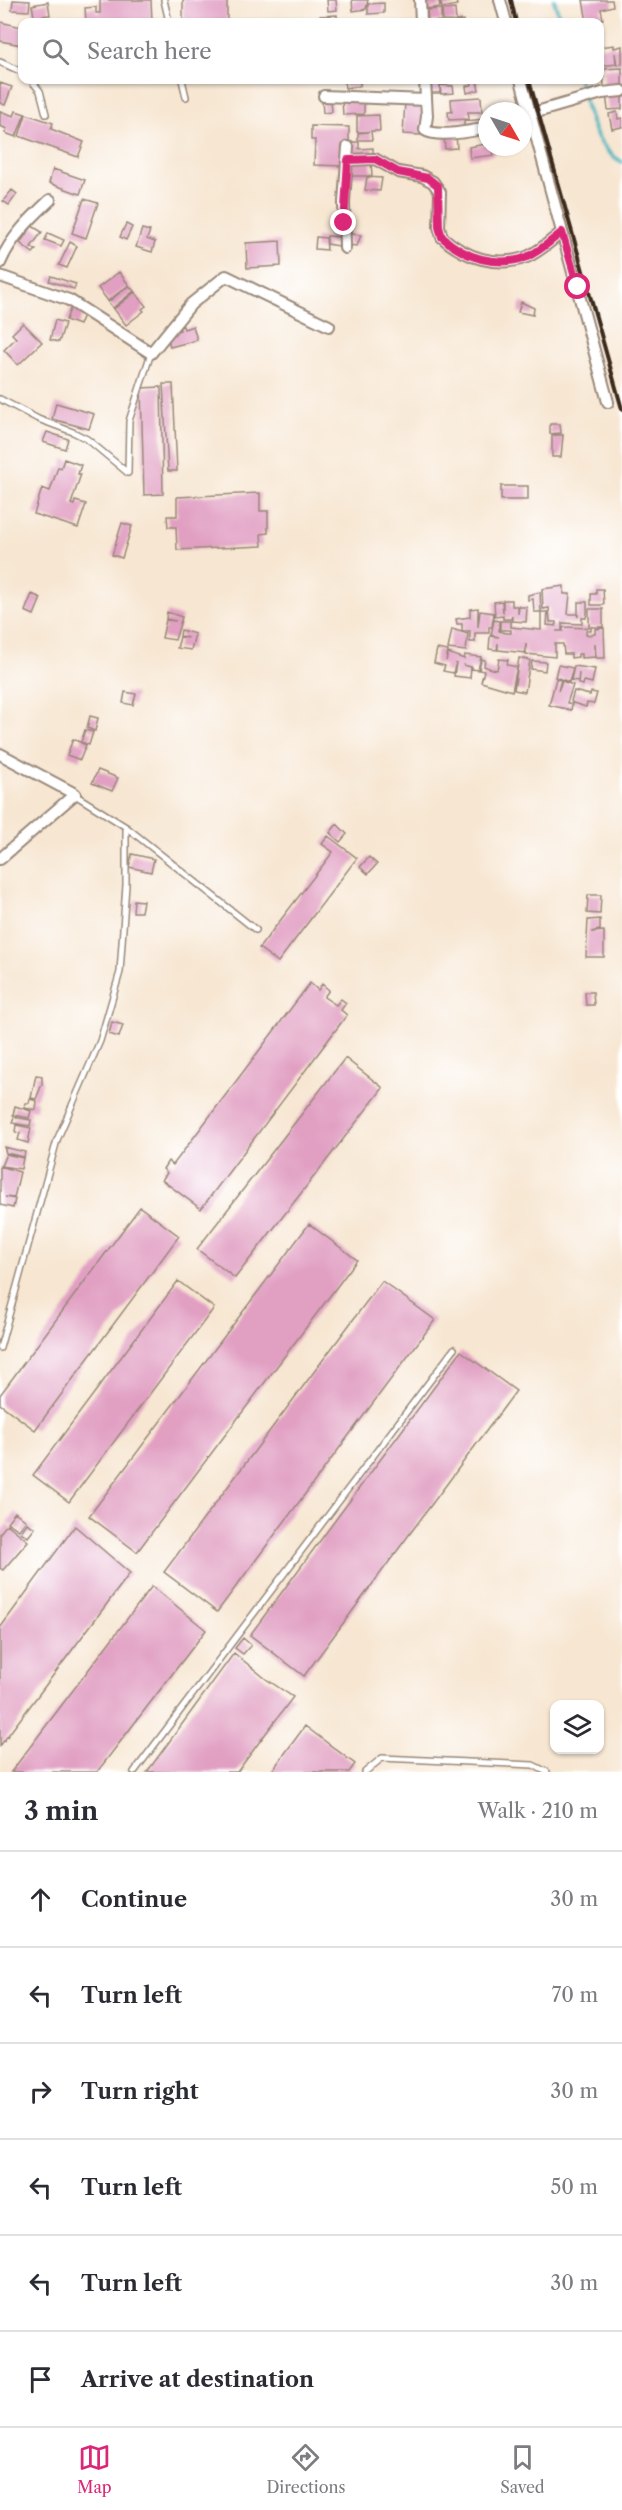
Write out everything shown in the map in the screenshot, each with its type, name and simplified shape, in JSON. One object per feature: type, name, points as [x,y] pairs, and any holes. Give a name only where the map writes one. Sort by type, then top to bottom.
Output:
[{"type":"street","points":[[420,0],[421,18]]},
{"type":"street","points":[[500,0],[505,18]]},
{"type":"street","points":[[425,84],[427,116],[425,130],[429,133],[478,129]]},
{"type":"street","points":[[522,84],[525,102]]},
{"type":"street","points":[[532,113],[595,95],[622,91]]},
{"type":"street","points":[[324,96],[426,100]]},
{"type":"street","points":[[532,131],[608,402]]},
{"type":"street","points":[[345,249],[344,202],[348,147]]},
{"type":"street","points":[[348,160],[375,159],[398,172],[422,176],[433,182],[438,186],[440,192],[439,227],[442,237],[476,258],[488,261],[526,257],[562,232]]},
{"type":"street","points":[[0,263],[6,250],[25,223],[50,200]]},
{"type":"street","points":[[0,276],[69,300],[151,353],[191,304],[226,276],[329,326]]},
{"type":"street","points":[[0,754],[75,794],[0,860]]},
{"type":"lane","points":[[164,0],[168,18]]},
{"type":"lane","points":[[0,62],[18,70]]},
{"type":"lane","points":[[34,84],[40,91],[46,114]]},
{"type":"lane","points":[[183,84],[186,97]]},
{"type":"lane","points":[[0,399],[38,420],[87,439],[128,473],[129,421],[151,353]]},
{"type":"lane","points":[[75,794],[126,827],[256,930]]},
{"type":"lane","points":[[0,1348],[57,1140],[100,1041],[120,972],[126,885],[126,827]]},
{"type":"lane","points":[[134,1772],[454,1349]]},
{"type":"lane","points":[[365,1772],[382,1758],[533,1765],[547,1772]]},
{"type":"building","points":[[13,0],[30,1],[29,11],[12,10]]},
{"type":"building","points":[[100,0],[151,0],[152,18],[86,18],[85,8],[96,7],[96,13],[100,13]]},
{"type":"building","points":[[183,0],[227,0],[227,18],[183,18]]},
{"type":"building","points":[[327,0],[336,0],[337,10],[328,11]]},
{"type":"building","points":[[352,0],[368,0],[366,9],[353,11]]},
{"type":"building","points":[[425,0],[439,0],[440,7],[427,9]]},
{"type":"building","points":[[440,0],[456,0],[457,5],[442,8]]},
{"type":"building","points":[[583,0],[612,0],[613,6],[601,9],[603,18],[586,18]]},
{"type":"building","points":[[48,2],[50,15],[34,18],[32,5]]},
{"type":"building","points":[[384,3],[384,13],[368,14],[368,4]]},
{"type":"building","points":[[441,9],[441,18],[428,18],[427,10]]},
{"type":"building","points":[[455,9],[456,18],[443,18],[442,10]]},
{"type":"building","points":[[337,15],[337,18],[320,18],[320,16]]},
{"type":"building","points":[[0,22],[18,26],[18,44],[0,41]]},
{"type":"building","points":[[614,45],[614,48],[622,46],[622,64],[617,65],[615,53],[616,64],[604,66],[604,46]]},
{"type":"building","points":[[622,68],[622,86],[604,88],[604,69]]},
{"type":"building","points":[[0,83],[12,87],[5,105],[0,103]]},
{"type":"building","points":[[344,84],[360,84],[360,86],[345,88]]},
{"type":"building","points":[[428,84],[440,84],[440,93],[428,93]]},
{"type":"building","points":[[478,84],[479,90],[467,93],[466,86]]},
{"type":"building","points":[[440,85],[453,86],[454,93],[441,94]]},
{"type":"building","points":[[622,93],[622,109],[608,110],[606,94]]},
{"type":"building","points":[[481,97],[481,102],[478,102],[478,112],[468,112],[469,119],[449,120],[448,112],[452,112],[451,99]]},
{"type":"building","points":[[331,100],[332,112],[323,113],[322,101]]},
{"type":"building","points":[[364,100],[364,114],[343,115],[342,101]]},
{"type":"building","points":[[405,101],[423,101],[421,135],[403,134]]},
{"type":"building","points":[[0,111],[14,116],[16,111],[25,114],[16,137],[5,133],[7,129],[0,126]]},
{"type":"building","points":[[617,112],[618,119],[622,118],[622,127],[612,129],[609,114]]},
{"type":"building","points":[[26,114],[53,123],[51,129],[84,142],[78,157],[19,136]]},
{"type":"building","points":[[379,115],[380,131],[371,131],[372,140],[358,140],[358,133],[369,132],[357,132],[357,116]]},
{"type":"building","points":[[478,120],[478,126],[464,127],[464,121]]},
{"type":"building","points":[[311,126],[349,127],[349,142],[345,142],[345,166],[314,165],[315,140],[311,140]]},
{"type":"building","points":[[456,134],[457,148],[445,149],[444,135]]},
{"type":"building","points":[[353,142],[359,142],[359,149],[373,148],[373,156],[353,156]]},
{"type":"building","points":[[478,146],[478,156],[486,156],[470,158],[469,147]]},
{"type":"building","points":[[371,161],[372,176],[351,176],[351,162]]},
{"type":"building","points":[[53,169],[85,180],[80,194],[49,183]]},
{"type":"building","points":[[367,177],[382,178],[380,191],[365,190]]},
{"type":"building","points":[[12,190],[17,194],[9,205],[3,201]]},
{"type":"building","points":[[84,199],[98,203],[86,238],[72,233]]},
{"type":"building","points":[[126,224],[132,227],[126,240],[120,237]]},
{"type":"building","points":[[32,226],[42,232],[31,247],[36,250],[33,253],[20,243]]},
{"type":"building","points":[[142,229],[150,231],[147,239],[155,242],[152,252],[136,247]]},
{"type":"building","points":[[48,233],[64,240],[61,246],[45,240]]},
{"type":"building","points":[[347,233],[361,235],[357,246],[348,245]]},
{"type":"building","points":[[327,236],[340,237],[339,246],[327,244]]},
{"type":"building","points":[[316,237],[326,238],[327,250],[315,249]]},
{"type":"building","points":[[280,241],[281,266],[247,268],[246,243]]},
{"type":"building","points":[[70,242],[77,246],[67,268],[59,265]]},
{"type":"building","points":[[119,272],[129,285],[108,301],[98,288]]},
{"type":"building","points":[[51,276],[76,284],[74,289],[49,281]]},
{"type":"building","points":[[129,286],[134,291],[113,308],[108,302]]},
{"type":"building","points":[[135,292],[146,306],[142,309],[144,311],[126,325],[114,309]]},
{"type":"building","points":[[521,302],[534,308],[533,315],[518,312]]},
{"type":"building","points":[[71,307],[84,312],[79,325],[66,320]]},
{"type":"building","points":[[55,320],[65,323],[59,342],[50,340]]},
{"type":"building","points":[[23,323],[42,342],[18,365],[4,350],[16,338],[12,334]]},
{"type":"building","points":[[183,326],[184,329],[193,326],[197,340],[170,347],[167,334],[180,330],[179,327]]},
{"type":"building","points":[[163,384],[173,384],[177,471],[168,471]]},
{"type":"building","points":[[161,387],[163,494],[144,495],[141,388]]},
{"type":"building","points":[[56,403],[94,414],[89,429],[52,419]]},
{"type":"building","points":[[550,424],[560,424],[561,433],[550,434]]},
{"type":"building","points":[[47,432],[68,439],[65,449],[43,442]]},
{"type":"building","points":[[552,435],[563,435],[561,457],[552,457]]},
{"type":"building","points":[[64,459],[81,465],[78,474],[81,474],[71,504],[74,505],[75,501],[86,504],[78,528],[34,514],[42,488],[50,491],[58,467],[61,468]]},
{"type":"building","points":[[501,486],[528,486],[528,500],[501,500]]},
{"type":"building","points":[[260,493],[260,511],[268,511],[268,533],[261,534],[262,546],[177,550],[176,527],[168,527],[167,516],[177,516],[177,497]]},
{"type":"building","points":[[122,523],[132,526],[122,558],[112,555]]},
{"type":"building","points":[[564,586],[564,594],[570,594],[568,614],[577,614],[578,617],[578,602],[587,602],[586,618],[582,618],[582,624],[562,623],[562,631],[563,627],[589,628],[589,609],[603,609],[603,627],[591,627],[591,631],[586,631],[586,635],[595,634],[595,629],[604,628],[605,658],[596,658],[595,643],[595,657],[581,658],[581,654],[571,658],[571,654],[564,654],[563,644],[555,644],[555,657],[526,654],[526,643],[525,653],[498,650],[498,643],[497,650],[489,649],[490,636],[499,637],[491,635],[494,620],[499,621],[499,631],[505,633],[511,633],[511,630],[500,630],[500,621],[511,621],[511,627],[541,630],[541,612],[548,612],[547,625],[556,626],[556,622],[550,622],[549,608],[543,609],[542,589]]},
{"type":"building","points":[[596,589],[603,589],[604,605],[591,605],[591,594],[596,594]]},
{"type":"building","points":[[540,592],[541,612],[534,612],[533,599],[528,600],[528,595]]},
{"type":"building","points":[[32,594],[41,598],[34,615],[25,611]]},
{"type":"building","points":[[503,600],[512,600],[512,606],[518,606],[518,614],[519,607],[527,607],[526,622],[512,621],[512,615],[511,619],[503,619],[503,616],[495,617],[494,602],[502,601],[503,613]]},
{"type":"building","points":[[478,608],[478,627],[480,611],[494,613],[492,627],[489,627],[489,633],[475,633],[475,642],[470,642],[470,631],[462,631],[462,624],[457,624],[456,619],[470,617],[470,609]]},
{"type":"building","points":[[167,612],[182,617],[175,640],[162,638],[166,620],[176,621],[166,619]]},
{"type":"building","points":[[452,629],[468,634],[466,651],[448,649]]},
{"type":"building","points":[[181,630],[195,634],[191,650],[177,648],[180,637],[188,638],[180,636]]},
{"type":"building","points":[[437,649],[448,651],[446,661],[448,653],[464,659],[465,655],[481,657],[478,670],[472,667],[463,665],[471,667],[470,678],[454,676],[456,663],[453,673],[443,671],[445,666],[434,663]]},
{"type":"building","points":[[519,658],[530,660],[525,692],[514,690]]},
{"type":"building","points":[[481,659],[485,660],[484,666],[491,669],[497,670],[499,659],[508,660],[507,665],[517,667],[512,691],[481,682],[484,671],[479,670]]},
{"type":"building","points":[[532,661],[546,662],[545,671],[531,669]]},
{"type":"building","points":[[558,665],[573,668],[569,682],[555,677]]},
{"type":"building","points":[[574,666],[595,669],[592,683],[584,681],[583,685],[578,684],[579,673],[578,681],[571,680]]},
{"type":"building","points":[[556,679],[561,680],[558,691],[562,681],[573,685],[567,703],[572,704],[571,710],[549,705]]},
{"type":"building","points":[[574,691],[590,695],[591,692],[597,693],[594,704],[587,703],[586,707],[573,703],[571,701]]},
{"type":"building","points":[[125,692],[136,694],[133,705],[123,703]]},
{"type":"building","points":[[90,716],[98,718],[95,731],[87,728]]},
{"type":"building","points":[[85,730],[93,732],[89,745],[81,742]]},
{"type":"building","points":[[73,739],[86,745],[80,760],[67,755]]},
{"type":"building","points":[[98,770],[118,778],[112,791],[92,783]]},
{"type":"building","points":[[337,824],[347,834],[340,842],[330,833]]},
{"type":"building","points":[[328,836],[357,858],[278,962],[259,948],[333,852],[322,844]]},
{"type":"building","points":[[132,854],[154,859],[151,872],[129,867]]},
{"type":"building","points":[[369,857],[377,864],[368,874],[360,867]]},
{"type":"building","points":[[588,895],[601,895],[600,914],[587,913]]},
{"type":"building","points":[[134,900],[143,901],[141,912],[133,912]]},
{"type":"building","points":[[600,919],[600,930],[591,932],[604,931],[604,957],[586,957],[588,920]]},
{"type":"building","points":[[310,983],[318,990],[322,984],[329,990],[324,997],[336,1005],[341,999],[346,1003],[341,1010],[347,1015],[201,1209],[162,1180],[167,1173],[163,1169],[168,1161],[173,1165]]},
{"type":"building","points":[[585,992],[593,992],[594,1005],[586,1005]]},
{"type":"building","points":[[112,1022],[123,1025],[119,1037],[109,1034]]},
{"type":"building","points":[[345,1058],[383,1088],[235,1278],[197,1249]]},
{"type":"building","points":[[36,1075],[42,1076],[42,1084],[36,1099],[31,1098]]},
{"type":"building","points":[[30,1099],[37,1101],[36,1110],[24,1108],[25,1103],[29,1103]]},
{"type":"building","points":[[15,1106],[31,1111],[29,1118],[13,1115]]},
{"type":"building","points":[[14,1117],[31,1120],[30,1126],[12,1123]]},
{"type":"building","points":[[16,1125],[31,1128],[28,1143],[18,1140],[20,1133],[15,1132]]},
{"type":"building","points":[[4,1147],[25,1152],[24,1157],[6,1153]]},
{"type":"building","points":[[6,1154],[23,1158],[21,1169],[1,1166]]},
{"type":"building","points":[[0,1166],[20,1172],[14,1198],[5,1197],[15,1199],[13,1208],[0,1205]]},
{"type":"building","points":[[140,1207],[179,1236],[35,1430],[0,1404],[0,1395]]},
{"type":"building","points":[[309,1224],[357,1260],[137,1552],[89,1516]]},
{"type":"building","points":[[178,1281],[214,1308],[69,1502],[33,1475]]},
{"type":"building","points":[[382,1281],[435,1320],[217,1612],[164,1572]]},
{"type":"building","points":[[461,1351],[516,1391],[304,1676],[250,1635]]},
{"type":"building","points":[[15,1512],[26,1521],[19,1530],[7,1522]]},
{"type":"building","points":[[27,1523],[35,1528],[28,1537],[21,1532]]},
{"type":"building","points":[[7,1524],[28,1541],[3,1570],[0,1568],[0,1533]]},
{"type":"building","points":[[75,1526],[130,1573],[0,1746],[0,1628]]},
{"type":"building","points":[[152,1586],[206,1630],[97,1772],[11,1772]]},
{"type":"building","points":[[243,1638],[251,1645],[243,1654],[235,1648]]},
{"type":"building","points":[[234,1653],[293,1697],[237,1772],[147,1772]]},
{"type":"building","points":[[305,1726],[355,1764],[349,1772],[271,1772]]},
{"type":"waterway","points":[[554,0],[560,18]]},
{"type":"waterway","points":[[580,84],[598,137],[604,147],[622,162]]},
{"type":"railway","points":[[511,0],[515,18]]},
{"type":"railway","points":[[530,84],[622,409]]},
{"type":"route","points":[[344,223],[348,160],[375,159],[398,172],[428,178],[438,186],[440,206],[438,216],[442,237],[465,254],[488,261],[526,257],[562,232],[578,287]]}]
